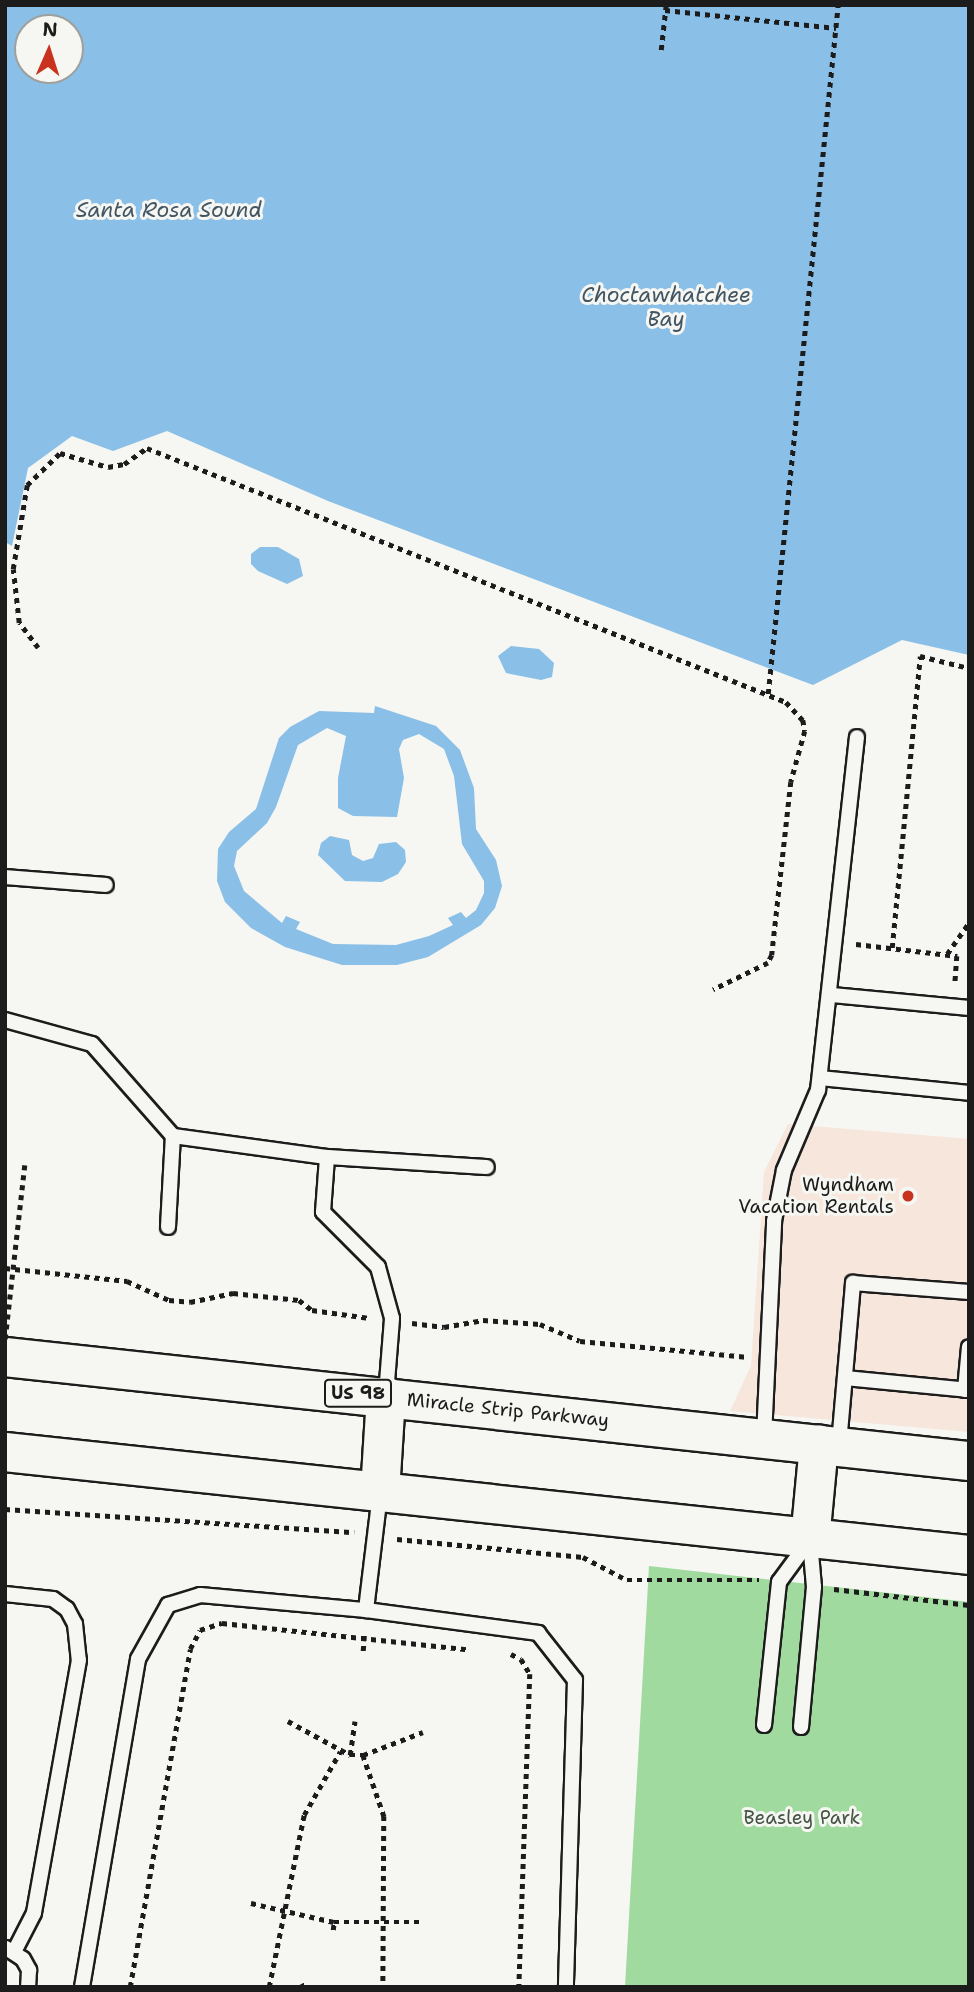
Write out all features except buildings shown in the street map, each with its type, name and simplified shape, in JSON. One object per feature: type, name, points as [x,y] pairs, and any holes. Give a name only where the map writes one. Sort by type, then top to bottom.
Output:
[{"type":"highway","name":"Miracle Strip Parkway","points":[[5,1357],[969,1461]]},
{"type":"highway","points":[[380,1492],[386,1396]]},
{"type":"highway","points":[[810,1540],[829,1445]]},
{"type":"highway","points":[[5,1452],[969,1555]]},
{"type":"lane","points":[[764,1438],[774,1221],[784,1170],[820,1078],[858,737]]},
{"type":"lane","points":[[5,877],[106,885]]},
{"type":"lane","points":[[831,995],[969,1008]]},
{"type":"lane","points":[[5,1020],[92,1044],[173,1136],[327,1157],[487,1167]]},
{"type":"lane","points":[[820,1078],[969,1093]]},
{"type":"lane","points":[[168,1227],[173,1136]]},
{"type":"lane","points":[[327,1157],[323,1212],[378,1268],[392,1318],[386,1396]]},
{"type":"lane","points":[[829,1445],[845,1378],[853,1283],[969,1292]]},
{"type":"lane","points":[[845,1378],[967,1390],[969,1347]]},
{"type":"lane","points":[[366,1610],[380,1492]]},
{"type":"lane","points":[[764,1725],[779,1582],[810,1540]]},
{"type":"lane","points":[[801,1727],[814,1587],[810,1540]]},
{"type":"lane","points":[[5,1594],[53,1599],[67,1609],[75,1623],[79,1660],[34,1913],[10,1949],[29,1969],[27,1987]]},
{"type":"lane","points":[[82,1987],[138,1659],[168,1605],[200,1595],[366,1610],[538,1633],[575,1681],[566,1987]]},
{"type":"path","points":[[768,694],[838,5]]},
{"type":"path","points":[[661,50],[666,8],[836,28]]},
{"type":"path","points":[[38,648],[19,623],[13,569],[27,485],[60,453],[108,467],[124,464],[146,449],[768,694],[794,710],[806,731],[791,782],[772,955],[768,962],[713,990]]},
{"type":"path","points":[[892,948],[920,656],[969,668]]},
{"type":"path","points":[[947,954],[969,922]]},
{"type":"path","points":[[837,942],[957,956],[954,983],[961,984]]},
{"type":"path","points":[[5,1339],[25,1160]]},
{"type":"path","points":[[5,1509],[376,1535],[583,1557],[627,1580],[712,1577],[779,1582]]},
{"type":"path","points":[[814,1587],[969,1605]]},
{"type":"path","points":[[130,1987],[191,1649],[200,1630],[222,1623],[472,1650]]},
{"type":"path","points":[[499,1653],[521,1659],[530,1674],[519,1987]]},
{"type":"path","points":[[288,1721],[340,1752],[350,1755],[363,1755],[424,1732]]},
{"type":"path","points":[[350,1755],[355,1721]]},
{"type":"path","points":[[268,1987],[304,1815],[340,1752]]},
{"type":"path","points":[[363,1755],[384,1816],[383,1987]]},
{"type":"path","points":[[251,1903],[334,1922],[383,1919],[421,1922]]},
{"type":"path","points":[[333,1930],[334,1922]]},
{"type":"shaded area","points":[[788,1124],[969,1139],[969,1432],[730,1411],[751,1366],[764,1172]]},
{"type":"green space","name":"Beasley Park","points":[[649,1566],[969,1602],[969,1987],[625,1987]]},
{"type":"water","name":"Choctawhatchee Bay","points":[[5,5],[969,5],[969,655],[902,640],[813,685],[328,501],[167,431],[113,451],[72,436],[28,468],[12,546],[5,542]]},
{"type":"water","points":[[260,547],[278,547],[299,559],[303,576],[287,584],[258,571],[251,564],[251,554]]},
{"type":"water","points":[[511,646],[539,649],[554,663],[552,677],[541,680],[506,673],[498,656]]},
{"type":"water","points":[[375,706],[436,726],[460,750],[474,788],[476,829],[496,860],[502,886],[495,908],[481,925],[428,957],[397,965],[342,965],[285,947],[251,928],[225,902],[217,881],[218,849],[229,832],[256,809],[279,738],[290,727],[319,711],[374,713]],"holes":[[[327,728],[346,736],[338,778],[338,808],[353,816],[397,817],[404,778],[399,749],[403,740],[419,734],[444,749],[454,776],[462,844],[484,881],[484,893],[476,910],[466,918],[461,912],[448,918],[453,925],[429,936],[396,945],[333,944],[296,929],[300,922],[286,916],[282,923],[244,891],[234,866],[237,851],[267,823],[276,807],[298,745]]]},
{"type":"water","points":[[330,836],[349,840],[352,855],[363,861],[373,858],[379,844],[396,842],[405,850],[406,862],[398,874],[382,882],[345,881],[318,855],[321,843]]},
{"type":"place","name":"Wyndham Vacation Rentals","points":[[908,1196]]},
{"type":"water label","name":"Santa Rosa Sound","points":[[169,210]]}]
